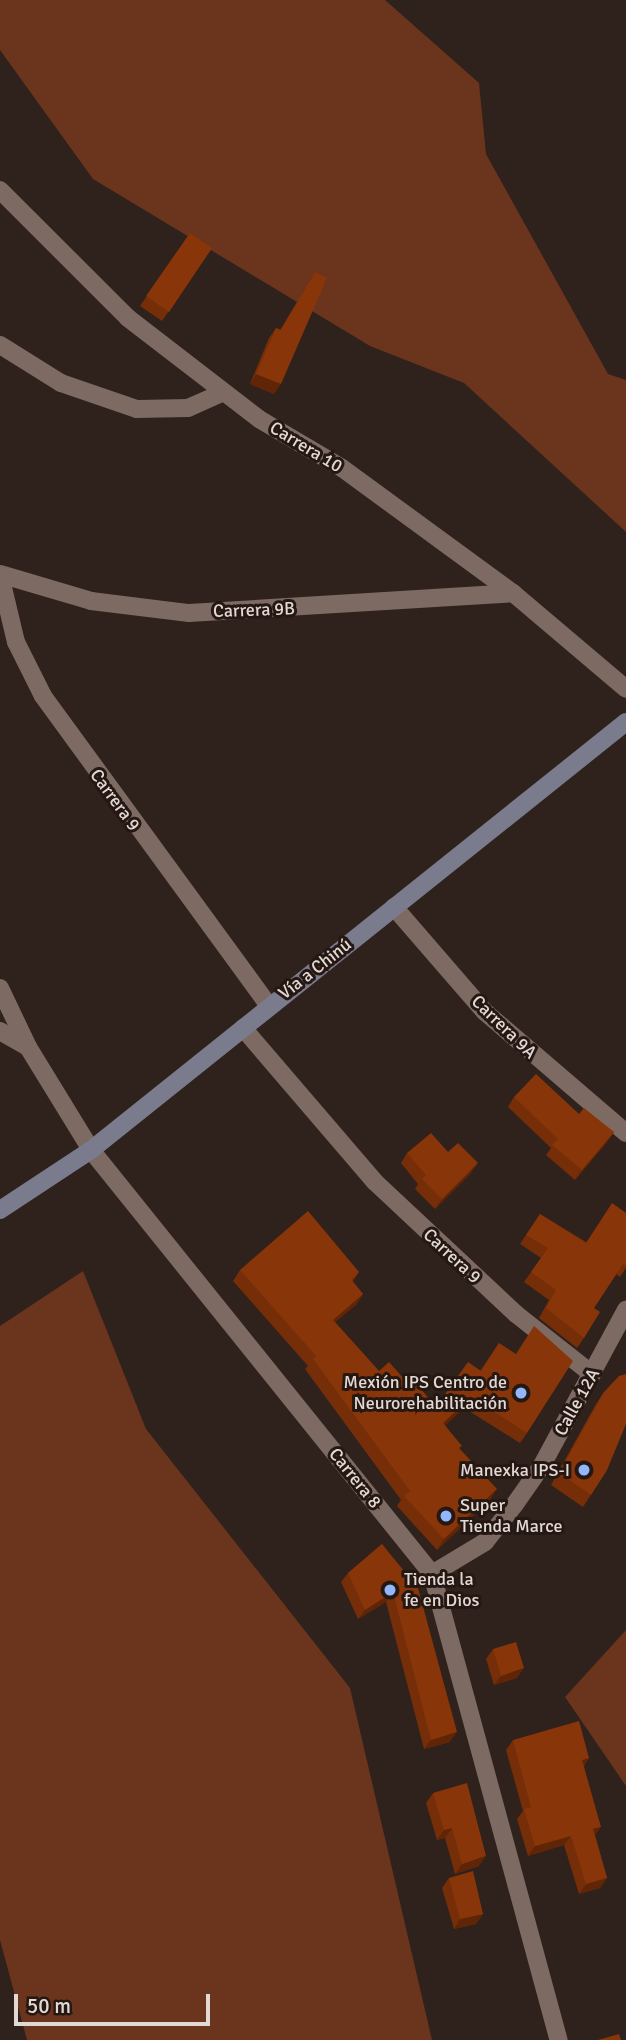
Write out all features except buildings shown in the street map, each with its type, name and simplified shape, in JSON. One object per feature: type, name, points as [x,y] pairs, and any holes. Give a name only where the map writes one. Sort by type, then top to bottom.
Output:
[{"type":"main road","name":"Vía a Chinú","points":[[0,1210],[91,1150],[626,722]]},
{"type":"street","name":"Carrera 10","points":[[0,190],[128,318],[259,419],[342,468],[513,593],[626,689]]},
{"type":"street","points":[[0,345],[61,383],[137,408],[188,408],[224,392]]},
{"type":"street","name":"Carrera 9B","points":[[0,575],[91,601],[190,613],[513,593]]},
{"type":"street","name":"Carrera 9","points":[[0,575],[16,642],[43,696],[269,1006]]},
{"type":"street","name":"Carrera 9A","points":[[394,907],[485,1012],[626,1133]]},
{"type":"street","name":"Carrera 8","points":[[0,988],[29,1048],[91,1150],[432,1574],[559,2040]]},
{"type":"street","name":"Carrera 9","points":[[243,1028],[375,1182],[516,1314],[592,1374]]},
{"type":"street","points":[[0,1031],[29,1048]]},
{"type":"street","name":"Calle 12A","points":[[432,1574],[485,1542],[515,1504],[541,1468],[626,1310]]},
{"type":"shaded area","points":[[0,0],[385,0],[479,83],[486,154],[608,374],[626,380],[626,532],[464,383],[370,346],[93,179],[0,50]]},
{"type":"shaded area","points":[[83,1271],[146,1429],[350,1688],[432,2040],[27,2040],[0,1940],[0,1326]]},
{"type":"shaded area","points":[[626,1630],[626,1786],[565,1697]]},
{"type":"place","name":"Mexión IPS Centro de Neurorehabilitación","points":[[521,1393]]},
{"type":"place","name":"Manexka IPS-I","points":[[584,1470]]},
{"type":"place","name":"Super Tienda Marce","points":[[446,1516]]},
{"type":"place","name":"Tienda la fe en Dios","points":[[390,1590]]}]
